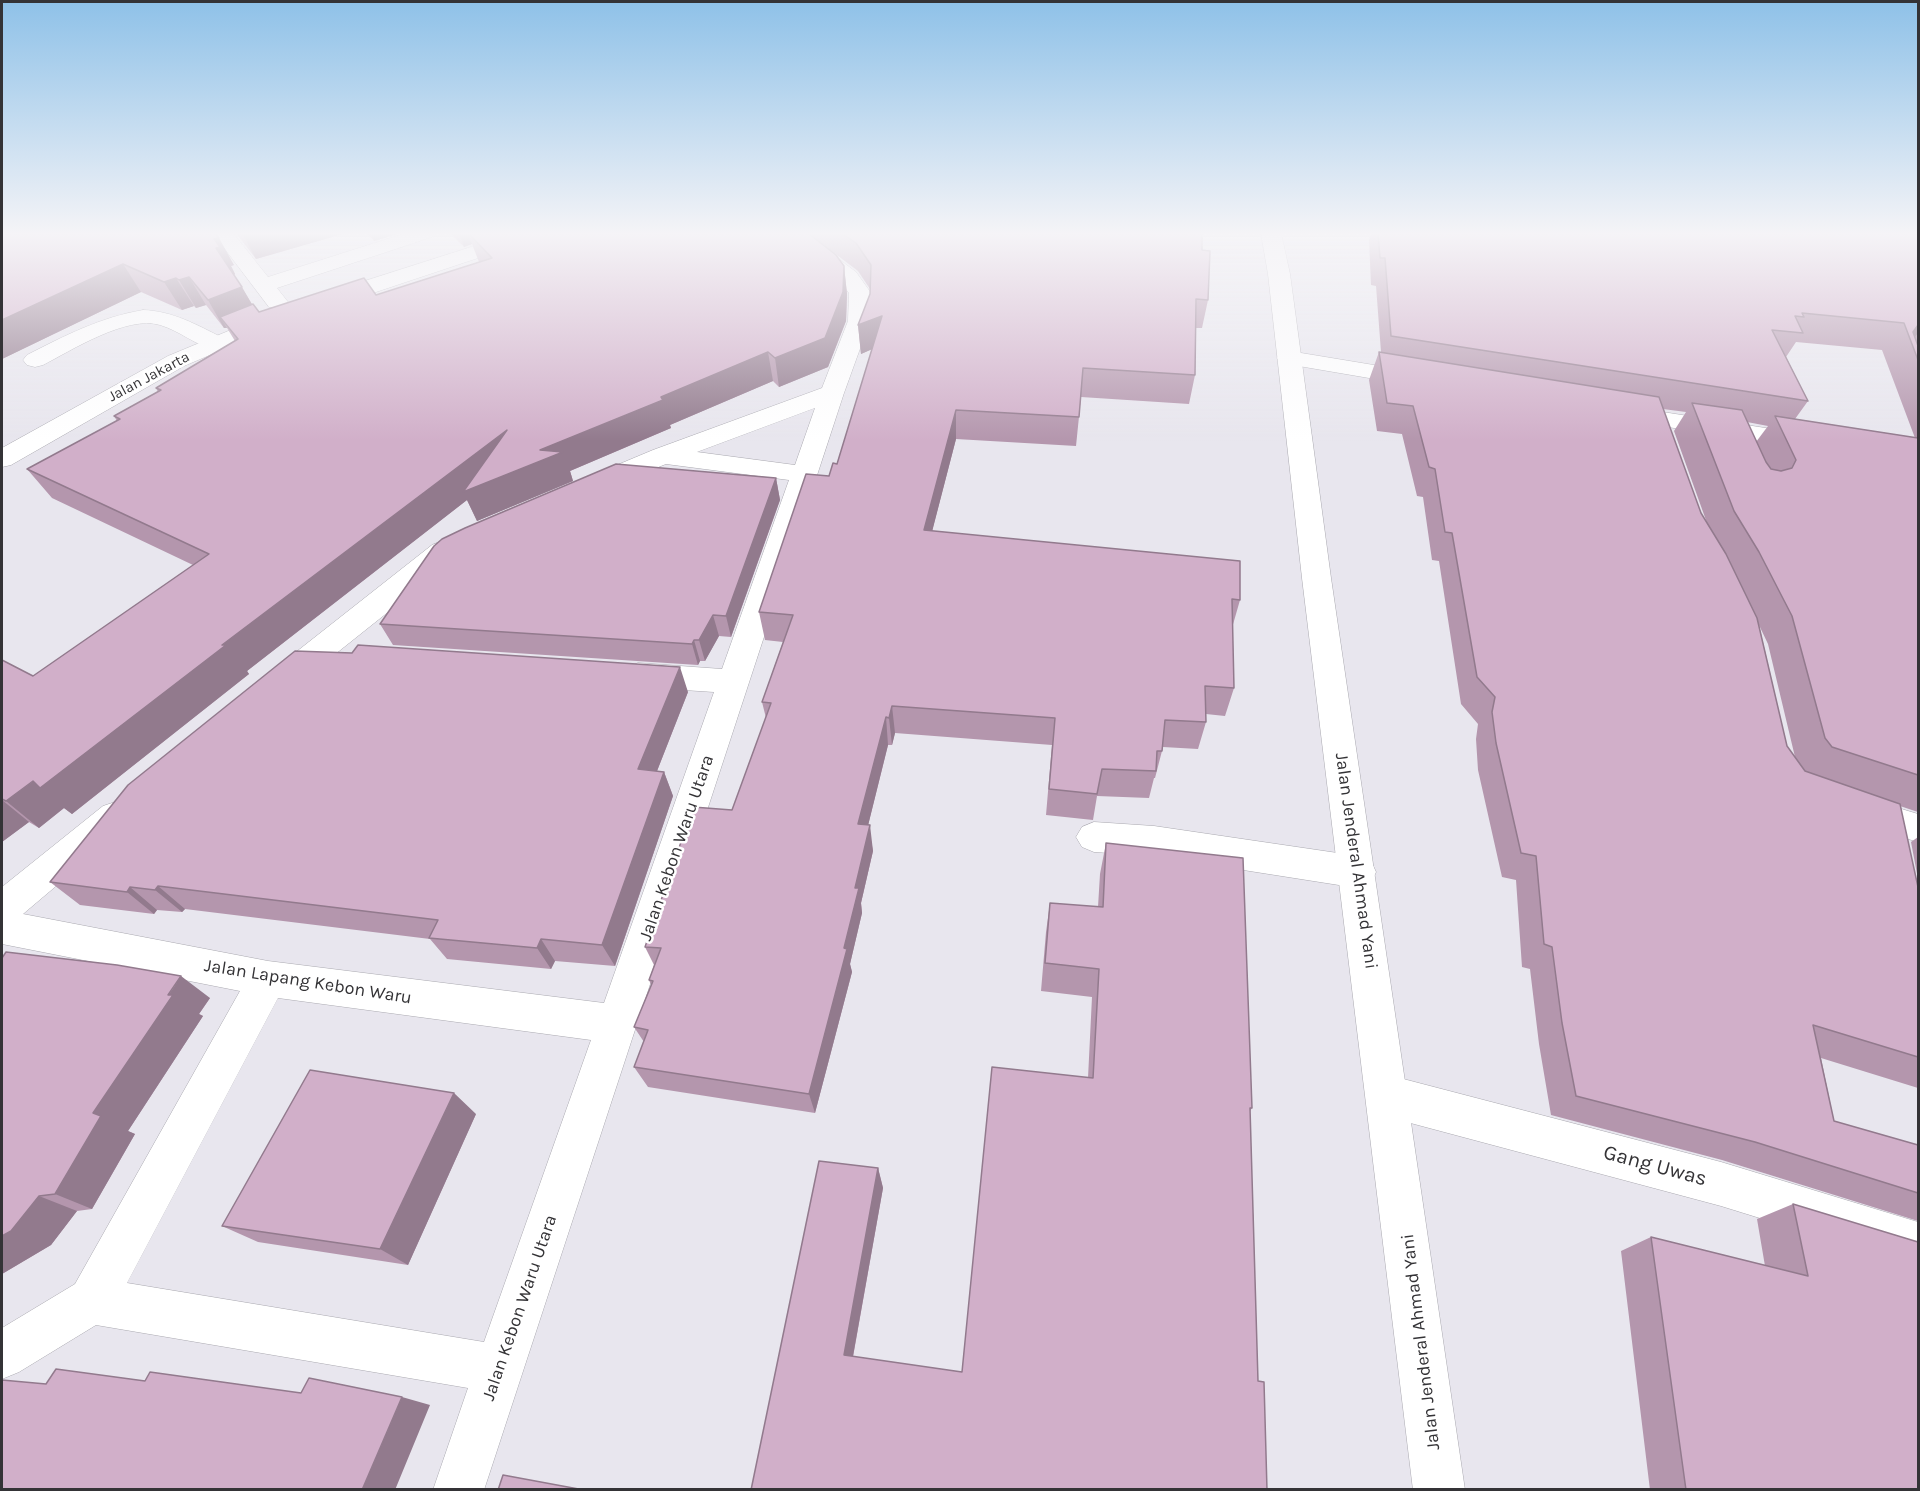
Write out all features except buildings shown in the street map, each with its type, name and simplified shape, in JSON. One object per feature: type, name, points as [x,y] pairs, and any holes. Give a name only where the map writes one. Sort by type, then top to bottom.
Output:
[{"type":"street","points":[[285,303],[296,312]]},
{"type":"street","name":"Jalan Jakarta","points":[[3,456],[166,367],[215,343],[324,303]]},
{"type":"street","name":"Jalan Kebon Waru Utara","points":[[459,1490],[804,474],[861,318],[863,303]]},
{"type":"street","name":"Jalan Jenderal Ahmad Yani","points":[[1282,303],[1439,1490]]},
{"type":"street","points":[[35,360],[117,322],[142,315],[158,317],[215,343]]},
{"type":"street","points":[[1289,358],[1437,382]]},
{"type":"street","points":[[574,493],[662,456],[832,393]]},
{"type":"street","points":[[1602,410],[1826,445]]},
{"type":"street","points":[[1655,418],[1666,452]]},
{"type":"street","points":[[1734,430],[1747,460]]},
{"type":"street","points":[[662,456],[804,474]]},
{"type":"street","points":[[260,698],[442,552],[475,535]]},
{"type":"street","points":[[315,652],[363,656]]},
{"type":"street","points":[[614,673],[733,682]]},
{"type":"street","points":[[2,909],[140,796]]},
{"type":"street","points":[[1839,803],[1902,823],[1893,854]]},
{"type":"street","points":[[1094,837],[1154,841],[1358,872]]},
{"type":"street","name":"Jalan Lapang Kebon Waru","points":[[2,927],[268,979],[617,1024]]},
{"type":"street","points":[[2,1355],[92,1301],[268,979]]},
{"type":"street","name":"Gang Uwas","points":[[1388,1096],[1721,1184],[1918,1245]]},
{"type":"street","points":[[92,1301],[499,1369]]}]
